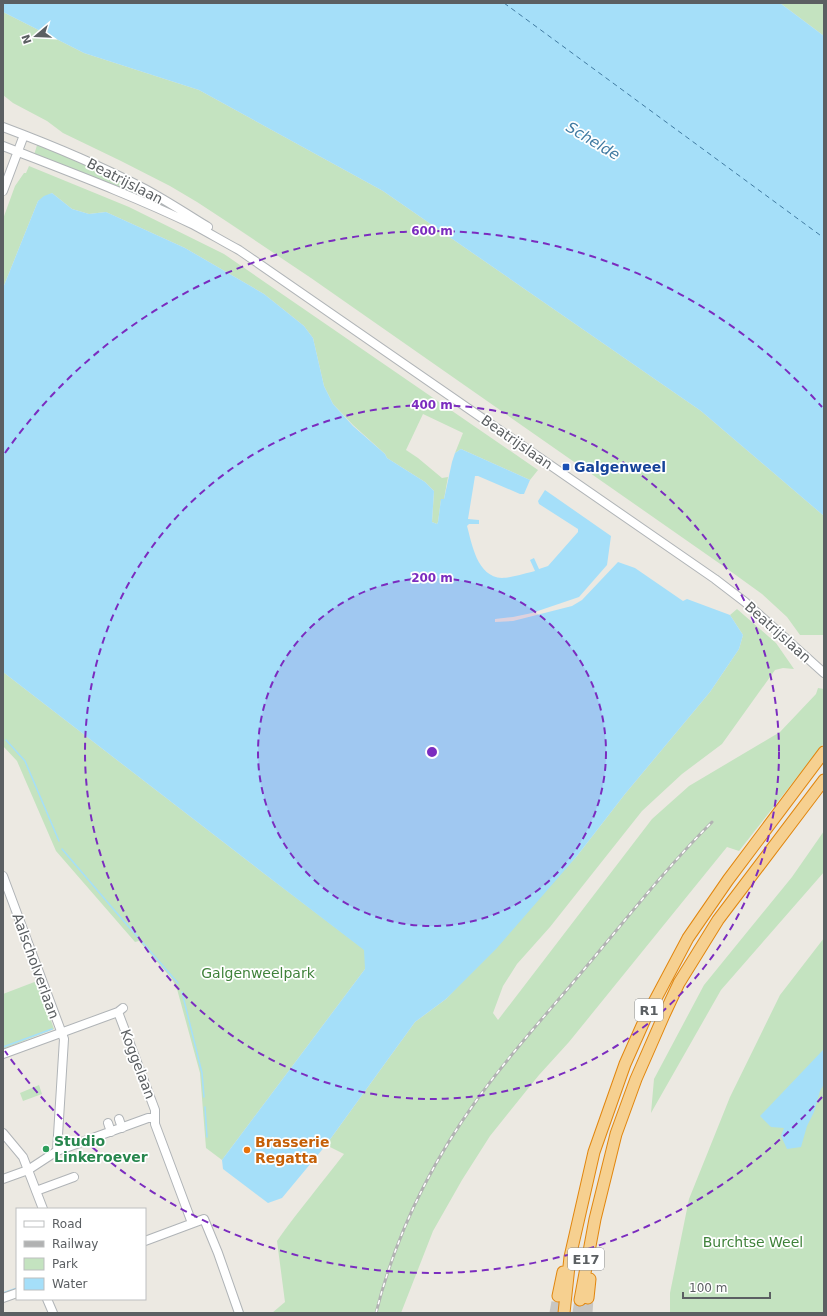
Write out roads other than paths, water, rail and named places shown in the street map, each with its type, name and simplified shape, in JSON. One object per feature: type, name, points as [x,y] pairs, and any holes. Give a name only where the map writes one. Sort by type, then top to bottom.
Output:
[{"type":"highway","name":"R1","points":[[558,1296],[561,1276],[570,1257],[598,1139],[625,1064],[645,1019],[688,938],[728,880],[824,752]]},
{"type":"highway","name":"R1","points":[[584,1299],[593,1250],[595,1219],[612,1148],[626,1106],[650,1046],[679,983],[718,920],[824,780]]},
{"type":"highway","name":"E17","points":[[564,1313],[570,1257]]},
{"type":"street","name":"Beatrijslaan","points":[[3,127],[81,158],[175,206],[225,238],[239,250],[715,579],[745,602],[824,673]]},
{"type":"street","points":[[3,191],[24,135]]},
{"type":"street","name":"Beatrijslaan","points":[[3,146],[158,208],[239,250]]},
{"type":"street","name":"Aalscholverlaan","points":[[3,876],[64,1042],[57,1151]]},
{"type":"street","name":"Koggelaan","points":[[61,1032],[120,1010],[141,1080],[155,1110],[155,1124],[192,1223]]},
{"type":"street","points":[[3,1054],[61,1032]]},
{"type":"street","points":[[3,1179],[28,1170],[57,1151],[117,1132],[148,1118],[155,1118]]},
{"type":"street","points":[[117,1132],[119,1119]]},
{"type":"street","points":[[108,1123],[117,1132]]},
{"type":"street","points":[[3,1133],[23,1157],[43,1208]]},
{"type":"street","points":[[36,1191],[74,1177]]},
{"type":"street","points":[[146,1241],[204,1219],[218,1253],[239,1313]]},
{"type":"street","points":[[3,1298],[16,1292]]},
{"type":"street","points":[[47,1300],[53,1313]]},
{"type":"water","name":"Schelde","points":[[3,3],[780,3],[824,36],[824,516],[701,411],[383,191],[199,90],[84,53],[3,12]]},
{"type":"water","name":"Galgenweel","points":[[52,193],[72,209],[89,214],[106,212],[185,248],[264,294],[304,326],[313,338],[324,386],[333,404],[353,426],[385,454],[387,458],[425,482],[434,491],[432,522],[437,524],[438,522],[441,499],[444,499],[452,462],[455,453],[461,449],[530,480],[524,494],[520,494],[475,476],[468,519],[479,520],[479,524],[469,524],[467,526],[477,558],[481,566],[487,572],[494,576],[505,578],[535,571],[530,560],[534,558],[539,569],[548,566],[578,532],[578,529],[539,504],[538,501],[545,490],[611,536],[607,565],[579,597],[532,613],[495,619],[495,622],[513,621],[572,606],[582,600],[618,562],[635,568],[683,601],[687,599],[730,615],[743,635],[739,649],[710,692],[625,794],[577,856],[497,948],[446,999],[415,1022],[326,1145],[282,1198],[268,1203],[223,1169],[222,1160],[365,969],[364,950],[3,672],[3,288],[38,201],[44,196]]},
{"type":"water","points":[[823,1050],[824,1084],[820,1091],[814,1112],[807,1126],[801,1147],[787,1149],[781,1136],[784,1128],[771,1127],[760,1116]]},
{"type":"waterway","points":[[6,740],[25,761],[59,841]]},
{"type":"waterway","points":[[62,849],[178,983]]},
{"type":"waterway","points":[[182,992],[202,1073],[204,1097]]},
{"type":"waterway","points":[[3,1047],[52,1029]]},
{"type":"waterway","points":[[205,1107],[207,1137]]},
{"type":"waterway","points":[[3,1293],[16,1288]]},
{"type":"tunnel","points":[[555,1313],[558,1296]]},
{"type":"tunnel","points":[[587,1313],[588,1298]]},
{"type":"tunnel","points":[[578,1313],[580,1300]]},
{"type":"railway","points":[[376,1313],[393,1257],[404,1229],[429,1176],[459,1125],[488,1084],[514,1052],[661,877],[712,822]]},
{"type":"place","name":"Galgenweel","points":[[566,467]]},
{"type":"place","name":"Studio Linkeroever","points":[[46,1149]]},
{"type":"place","name":"Brasserie Regatta","points":[[247,1150]]},
{"type":"park label","name":"Galgenweelpark","points":[[258,973]]},
{"type":"park label","name":"Burchtse Weel","points":[[753,1242]]}]
